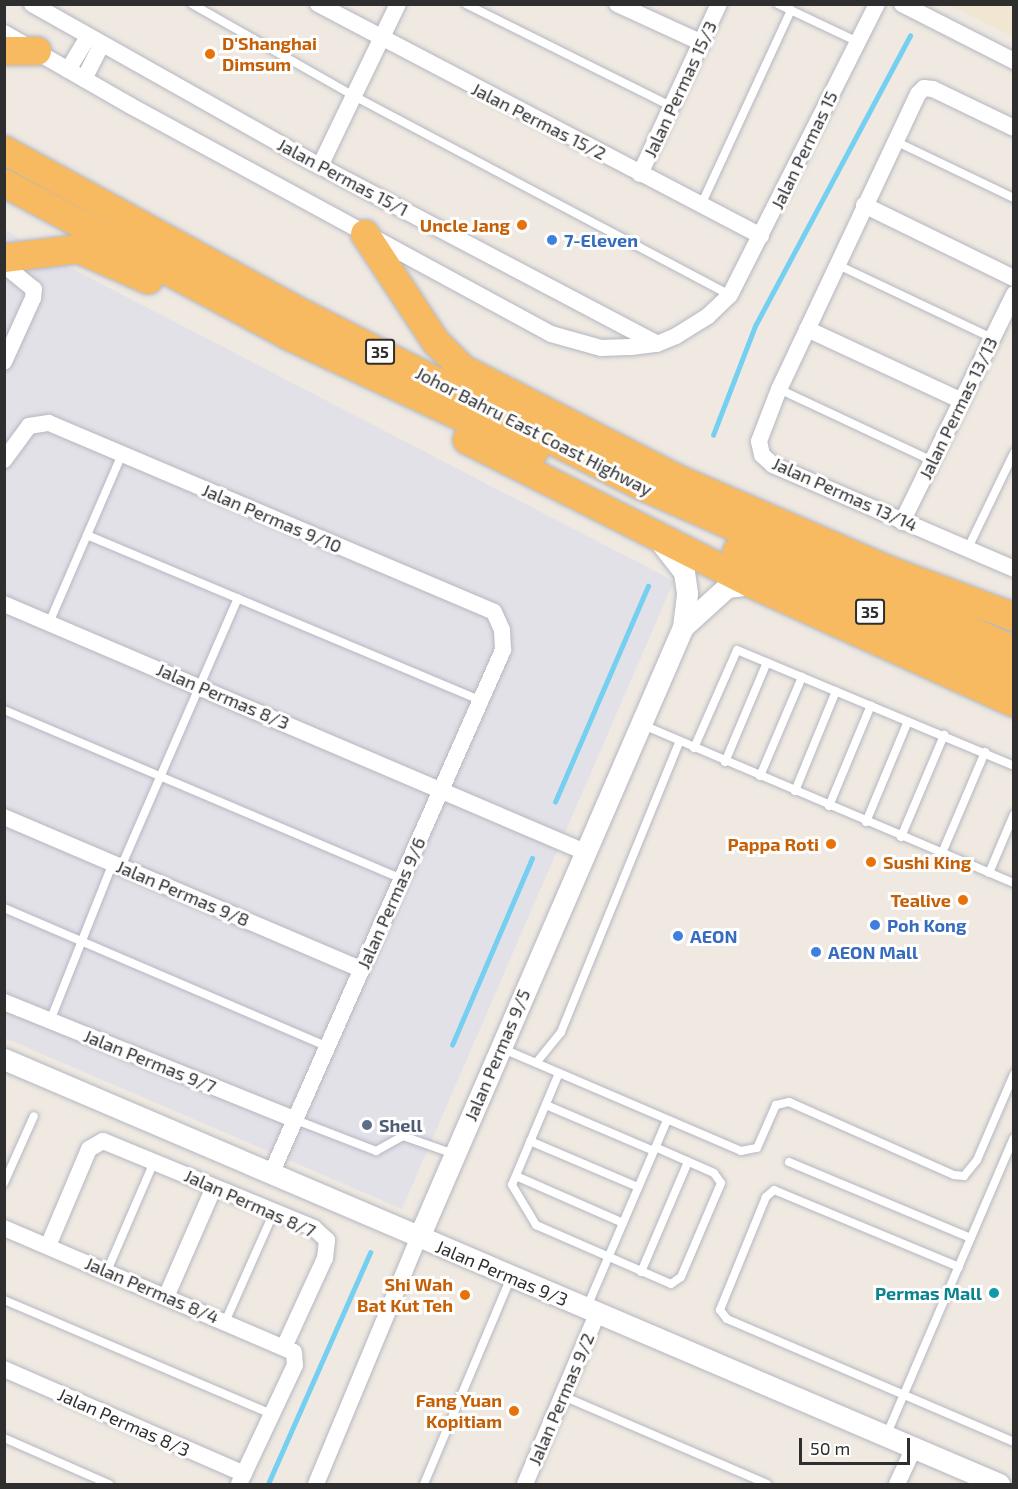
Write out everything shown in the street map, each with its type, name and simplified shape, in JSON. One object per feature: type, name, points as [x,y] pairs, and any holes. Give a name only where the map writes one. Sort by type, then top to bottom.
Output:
[{"type":"highway","points":[[4,51],[37,51]]},
{"type":"highway","name":"Johor Bahru East Coast Highway","points":[[4,150],[306,315],[642,486],[762,541],[1014,650]]},
{"type":"highway","points":[[4,184],[160,285]]},
{"type":"highway","name":"Johor Bahru East Coast Highway","points":[[4,184],[289,336],[727,546],[1014,678]]},
{"type":"highway","points":[[365,234],[436,342],[463,369],[678,479],[891,571],[1014,617]]},
{"type":"highway","points":[[4,258],[78,249],[160,285],[752,584],[1014,703]]},
{"type":"highway","points":[[762,541],[1014,626]]},
{"type":"street","name":"Jalan Permas 15/1","points":[[32,4],[320,166],[657,344]]},
{"type":"street","name":"Jalan Permas 15/2","points":[[318,4],[381,40],[761,236]]},
{"type":"street","points":[[320,166],[398,4]]},
{"type":"street","points":[[617,4],[702,44]]},
{"type":"street","name":"Jalan Permas 15/3","points":[[640,174],[674,107],[719,4]]},
{"type":"street","name":"Jalan Permas 15","points":[[730,295],[877,4]]},
{"type":"street","points":[[902,4],[1014,61]]},
{"type":"street","points":[[4,33],[84,80],[551,334],[602,348],[657,344],[693,326],[730,295]]},
{"type":"street","points":[[68,70],[95,41]]},
{"type":"street","points":[[84,80],[95,41]]},
{"type":"street","name":"Jalan Permas 13/14","points":[[1014,128],[933,89],[924,88],[895,141],[836,264],[779,389],[759,441],[762,455],[773,465],[1014,568]]},
{"type":"street","points":[[864,205],[1014,278]]},
{"type":"street","points":[[4,265],[34,289],[33,298],[4,362]]},
{"type":"street","name":"Jalan Permas 13/13","points":[[902,522],[1014,294]]},
{"type":"street","points":[[807,329],[962,401]]},
{"type":"street","name":"Jalan Permas 9/10","points":[[4,460],[29,426],[49,423],[494,612],[502,630]]},
{"type":"street","name":"Jalan Permas 9/5","points":[[316,1485],[418,1237],[683,627],[687,593],[684,572],[670,551],[650,533]]},
{"type":"street","name":"Jalan Permas 9/5","points":[[683,627],[727,587],[752,584]]},
{"type":"street","name":"Jalan Permas 8/3","points":[[4,604],[441,788],[585,852]]},
{"type":"street","name":"Jalan Permas 9/6","points":[[271,1174],[329,1047],[502,650],[502,630]]},
{"type":"street","name":"Jalan Permas 9/8","points":[[4,817],[362,970]]},
{"type":"street","name":"Jalan Permas 9/7","points":[[4,1002],[296,1120]]},
{"type":"street","name":"Jalan Permas 9/3","points":[[4,1059],[999,1485]]},
{"type":"street","name":"Jalan Permas 8/7","points":[[48,1246],[84,1159],[96,1143],[103,1141],[314,1228],[327,1240],[325,1258],[290,1352]]},
{"type":"street","points":[[166,1296],[214,1187]]},
{"type":"street","name":"Jalan Permas 8/4","points":[[4,1228],[166,1296],[290,1352]]},
{"type":"street","name":"Jalan Permas 9/2","points":[[525,1485],[563,1396],[591,1312]]},
{"type":"street","points":[[242,1479],[273,1415],[290,1352]]},
{"type":"street","name":"Jalan Permas 8/3","points":[[4,1369],[242,1479]]},
{"type":"street","points":[[897,1485],[913,1450]]},
{"type":"lane","points":[[192,4],[354,96],[730,295]]},
{"type":"lane","points":[[466,4],[674,107]]},
{"type":"lane","points":[[778,4],[794,9],[858,42]]},
{"type":"lane","points":[[701,205],[794,9]]},
{"type":"lane","points":[[895,141],[1014,198]]},
{"type":"lane","points":[[836,264],[992,338]]},
{"type":"lane","points":[[779,389],[933,461]]},
{"type":"lane","points":[[968,548],[1014,453]]},
{"type":"lane","points":[[49,623],[122,454]]},
{"type":"lane","points":[[87,535],[480,700]]},
{"type":"lane","points":[[50,1021],[82,941],[160,777],[238,598]]},
{"type":"lane","points":[[694,748],[737,650],[1014,766]]},
{"type":"lane","points":[[725,762],[767,662]]},
{"type":"lane","points":[[760,776],[802,677]]},
{"type":"lane","points":[[795,791],[836,691]]},
{"type":"lane","points":[[830,806],[872,705]]},
{"type":"lane","points":[[4,711],[402,879]]},
{"type":"lane","points":[[866,822],[908,721]]},
{"type":"lane","points":[[640,723],[725,762],[1014,883]]},
{"type":"lane","points":[[902,837],[944,735]]},
{"type":"lane","points":[[536,1063],[561,1032],[680,741]]},
{"type":"lane","points":[[942,854],[985,752]]},
{"type":"lane","points":[[989,873],[1014,814]]},
{"type":"lane","points":[[4,908],[329,1047]]},
{"type":"lane","points":[[500,1048],[667,1120],[750,1152],[757,1148],[776,1105],[789,1102],[954,1175],[964,1176],[977,1160],[1014,1074]]},
{"type":"lane","points":[[546,1105],[714,1173],[721,1183],[679,1281],[671,1284],[536,1226],[512,1185],[559,1073]]},
{"type":"lane","points":[[4,1183],[34,1116]]},
{"type":"lane","points":[[296,1120],[376,1151],[403,1136],[454,1154]]},
{"type":"lane","points":[[591,1312],[608,1258],[667,1120]]},
{"type":"lane","points":[[886,1437],[1014,1138]]},
{"type":"lane","points":[[531,1141],[638,1187]]},
{"type":"lane","points":[[107,1271],[154,1162]]},
{"type":"lane","points":[[641,1272],[688,1162]]},
{"type":"lane","points":[[789,1162],[971,1238]]},
{"type":"lane","points":[[516,1176],[623,1223]]},
{"type":"lane","points":[[959,1267],[774,1190],[766,1197],[720,1305],[723,1316],[903,1396],[1014,1442]]},
{"type":"lane","points":[[225,1322],[274,1212]]},
{"type":"lane","points":[[424,1485],[511,1277]]},
{"type":"lane","points":[[4,1300],[273,1415]]},
{"type":"lane","points":[[563,1396],[767,1485]]},
{"type":"lane","points":[[4,1438],[109,1485]]},
{"type":"shaded area","points":[[950,5],[1013,5],[1013,36]]},
{"type":"shaded area","points":[[4,229],[40,252],[674,581],[402,1209],[5,1038]]},
{"type":"waterway","points":[[713,435],[755,326],[910,36]]},
{"type":"waterway","points":[[555,802],[648,586]]},
{"type":"waterway","points":[[452,1045],[532,858]]},
{"type":"waterway","points":[[268,1484],[370,1253]]},
{"type":"place","name":"D'Shanghai Dimsum","points":[[210,54]]},
{"type":"place","name":"Uncle Jang","points":[[522,225]]},
{"type":"place","name":"7-Eleven","points":[[552,240]]},
{"type":"place","name":"Pappa Roti","points":[[831,844]]},
{"type":"place","name":"Sushi King","points":[[871,862]]},
{"type":"place","name":"Tealive","points":[[963,900]]},
{"type":"place","name":"Poh Kong","points":[[875,925]]},
{"type":"place","name":"AEON","points":[[678,936]]},
{"type":"place","name":"AEON Mall","points":[[816,952]]},
{"type":"place","name":"Shell","points":[[367,1125]]},
{"type":"place","name":"Permas Mall","points":[[994,1293]]},
{"type":"place","name":"Shi Wah Bat Kut Teh","points":[[465,1295]]},
{"type":"place","name":"Fang Yuan Kopitiam","points":[[514,1411]]}]
